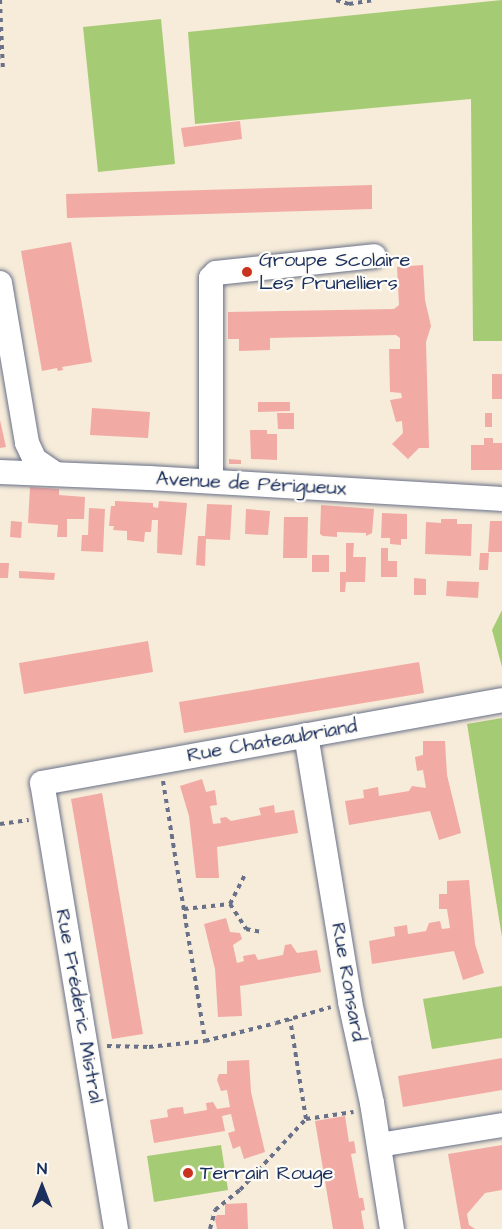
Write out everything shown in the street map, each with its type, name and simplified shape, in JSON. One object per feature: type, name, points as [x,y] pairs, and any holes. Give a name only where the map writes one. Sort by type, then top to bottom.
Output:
[{"type":"street","points":[[211,481],[211,278],[216,273],[374,256]]},
{"type":"street","points":[[0,283],[27,443],[35,460],[54,473]]},
{"type":"street","name":"Avenue de Périgueux","points":[[0,472],[211,481],[502,499]]},
{"type":"street","name":"Rue Chateaubriand","points":[[42,783],[502,700]]},
{"type":"street","name":"Rue Ronsard","points":[[306,735],[350,1002],[379,1145],[392,1229]]},
{"type":"street","name":"Rue Frédéric Mistral","points":[[42,783],[116,1229]]},
{"type":"street","points":[[379,1145],[502,1125]]},
{"type":"path","points":[[0,0],[3,71]]},
{"type":"path","points":[[336,0],[349,4],[374,0]]},
{"type":"path","points":[[160,762],[205,1041]]},
{"type":"path","points":[[0,824],[47,817]]},
{"type":"path","points":[[230,904],[245,875]]},
{"type":"path","points":[[183,909],[230,904]]},
{"type":"path","points":[[230,904],[246,929],[261,932]]},
{"type":"path","points":[[85,1048],[177,1045],[205,1041],[350,1002]]},
{"type":"path","points":[[290,1019],[306,1119]]},
{"type":"path","points":[[210,1229],[215,1210],[240,1190],[306,1119],[372,1109]]},
{"type":"green space","points":[[502,0],[502,341],[473,341],[471,99],[195,124],[188,32]]},
{"type":"green space","points":[[161,19],[175,164],[98,172],[83,27]]},
{"type":"green space","points":[[502,610],[502,667],[492,630]]},
{"type":"green space","points":[[502,718],[502,937],[467,724]]},
{"type":"green space","points":[[502,986],[502,1038],[432,1049],[423,999]]},
{"type":"green space","name":"Terrain Rouge","points":[[221,1145],[228,1190],[154,1202],[147,1156]]},
{"type":"building","points":[[240,121],[242,139],[184,147],[181,128]]},
{"type":"building","points":[[372,185],[372,209],[67,218],[66,194]]},
{"type":"building","points":[[71,242],[92,362],[62,367],[63,370],[58,371],[57,368],[42,371],[21,251]]},
{"type":"building","points":[[423,265],[425,300],[431,326],[426,342],[429,448],[419,448],[408,459],[392,444],[403,433],[402,421],[396,422],[390,400],[402,398],[401,393],[390,392],[389,349],[400,349],[400,338],[396,335],[270,338],[270,350],[239,351],[239,339],[228,339],[228,312],[394,309],[399,305],[397,267]]},
{"type":"building","points":[[492,374],[502,374],[502,399],[492,399]]},
{"type":"building","points":[[258,402],[290,402],[290,411],[258,412]]},
{"type":"building","points":[[92,408],[150,412],[148,438],[90,435]]},
{"type":"building","points":[[277,413],[294,413],[294,429],[278,429]]},
{"type":"building","points":[[485,413],[492,413],[492,427],[485,427]]},
{"type":"building","points":[[0,420],[6,447],[0,448]]},
{"type":"building","points":[[250,430],[267,430],[267,434],[277,434],[277,460],[251,459]]},
{"type":"building","points":[[484,438],[493,438],[493,443],[502,443],[502,470],[471,470],[471,445],[484,445]]},
{"type":"building","points":[[229,459],[241,460],[241,464],[229,464]]},
{"type":"building","points":[[30,487],[59,489],[59,495],[85,497],[84,519],[67,519],[67,537],[57,537],[58,525],[28,523]]},
{"type":"building","points":[[115,501],[153,503],[153,507],[158,508],[159,501],[187,503],[182,555],[157,553],[158,520],[152,520],[151,532],[145,532],[144,542],[127,540],[127,531],[113,530],[114,526],[109,526],[111,506],[115,506]]},
{"type":"building","points":[[207,504],[232,505],[230,540],[206,539],[205,566],[196,565],[198,536],[205,536]]},
{"type":"building","points":[[321,505],[374,509],[372,533],[366,536],[366,533],[337,532],[337,537],[323,536],[320,534]]},
{"type":"building","points":[[89,508],[105,509],[103,552],[81,551],[82,535],[88,535]]},
{"type":"building","points":[[246,509],[270,511],[268,535],[245,534]]},
{"type":"building","points":[[382,513],[407,514],[407,539],[401,539],[401,545],[390,544],[390,538],[381,538]]},
{"type":"building","points":[[284,517],[308,517],[307,558],[283,558]]},
{"type":"building","points":[[441,519],[457,519],[457,524],[472,524],[471,556],[425,554],[426,522],[441,523]]},
{"type":"building","points":[[11,521],[22,522],[21,538],[10,537]]},
{"type":"building","points":[[490,521],[502,521],[502,552],[488,552]]},
{"type":"building","points":[[346,543],[354,543],[353,557],[366,557],[365,582],[346,582],[345,592],[340,592],[340,572],[346,572]]},
{"type":"building","points":[[381,548],[388,548],[388,561],[397,561],[397,577],[381,577]]},
{"type":"building","points":[[480,553],[489,553],[488,570],[479,570]]},
{"type":"building","points":[[312,555],[329,555],[329,572],[312,572]]},
{"type":"building","points":[[0,563],[9,563],[8,578],[0,578]]},
{"type":"building","points":[[19,571],[55,573],[54,580],[19,578]]},
{"type":"building","points":[[414,578],[426,579],[426,595],[414,595]]},
{"type":"building","points":[[447,581],[479,582],[478,598],[446,596]]},
{"type":"building","points":[[148,641],[153,672],[24,694],[19,663]]},
{"type":"building","points":[[419,662],[424,693],[184,733],[179,702]]},
{"type":"building","points":[[423,741],[445,741],[447,775],[461,833],[439,840],[430,811],[349,825],[345,801],[364,798],[363,790],[378,787],[379,796],[409,791],[412,786],[426,788],[423,770],[417,771],[415,757],[423,755]]},
{"type":"building","points":[[202,779],[206,792],[215,790],[217,805],[210,806],[213,824],[221,823],[220,818],[226,817],[231,821],[261,815],[259,808],[274,805],[275,813],[294,810],[298,833],[217,847],[219,878],[196,878],[189,816],[180,786]]},
{"type":"building","points":[[102,793],[143,1034],[112,1039],[71,799]]},
{"type":"building","points":[[469,880],[475,944],[484,973],[463,980],[454,951],[372,964],[369,941],[395,936],[394,927],[407,925],[408,934],[426,931],[429,923],[440,921],[442,929],[450,928],[447,909],[439,909],[439,894],[447,894],[447,881]]},
{"type":"building","points":[[226,918],[230,932],[240,933],[242,939],[233,945],[237,963],[244,961],[243,956],[255,954],[258,960],[283,955],[285,945],[291,944],[297,953],[317,950],[321,972],[240,986],[242,1016],[218,1017],[215,969],[204,924]]},
{"type":"building","points":[[502,1058],[502,1090],[403,1107],[398,1076]]},
{"type":"building","points":[[249,1060],[251,1092],[265,1152],[244,1159],[240,1146],[233,1149],[228,1133],[235,1131],[231,1114],[222,1116],[225,1131],[154,1143],[150,1120],[168,1117],[167,1110],[183,1107],[184,1114],[207,1110],[206,1103],[213,1102],[217,1109],[230,1107],[227,1090],[221,1091],[217,1080],[219,1074],[227,1074],[227,1061]]},
{"type":"building","points":[[345,1116],[349,1142],[354,1141],[356,1153],[351,1154],[359,1198],[363,1198],[365,1210],[361,1211],[364,1229],[333,1229],[315,1121]]},
{"type":"building","points":[[502,1145],[502,1190],[485,1193],[467,1214],[469,1225],[475,1229],[461,1229],[448,1154]]},
{"type":"building","points":[[247,1203],[248,1229],[217,1229],[215,1219],[217,1215],[225,1215],[225,1204]]},
{"type":"place","name":"Groupe Scolaire Les Prunelliers","points":[[247,272]]},
{"type":"place","name":"Terrain Rouge","points":[[188,1173]]}]
